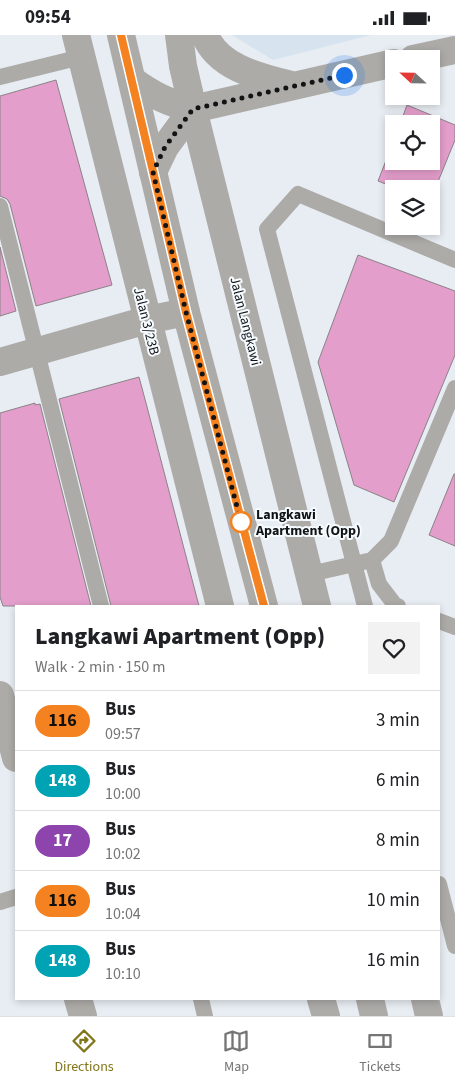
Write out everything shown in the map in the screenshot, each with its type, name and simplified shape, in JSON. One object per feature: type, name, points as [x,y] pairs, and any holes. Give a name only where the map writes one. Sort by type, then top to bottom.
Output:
[{"type":"street","points":[[121,35],[186,312],[264,605]]},
{"type":"street","name":"Jalan Langkawi","points":[[179,35],[183,66],[193,109],[317,605]]},
{"type":"street","points":[[205,35],[208,42],[235,67],[253,75],[294,86]]},
{"type":"street","name":"Jalan 3/23B","points":[[78,46],[220,605]]},
{"type":"street","points":[[440,53],[455,50]]},
{"type":"street","points":[[132,80],[152,94],[170,103],[193,109],[385,65]]},
{"type":"street","points":[[153,172],[165,147],[193,109]]},
{"type":"street","points":[[0,362],[147,319],[186,312]]},
{"type":"street","points":[[0,695],[15,752]]},
{"type":"street","points":[[0,760],[15,756]]},
{"type":"street","points":[[78,1000],[83,1016]]},
{"type":"street","points":[[321,1000],[326,1016]]},
{"type":"street","points":[[370,1000],[374,1016]]},
{"type":"street","points":[[425,1000],[429,1016]]},
{"type":"lane","points":[[0,77],[78,46]]},
{"type":"lane","points":[[366,605],[267,229],[298,194],[455,260]]},
{"type":"lane","points":[[0,206],[101,605]]},
{"type":"lane","points":[[310,574],[372,560],[391,541],[455,388]]},
{"type":"lane","points":[[372,560],[379,584],[395,605]]},
{"type":"lane","points":[[440,621],[455,627]]},
{"type":"lane","points":[[440,889],[455,946]]},
{"type":"lane","points":[[0,902],[15,897]]},
{"type":"lane","points":[[201,1000],[205,1016]]},
{"type":"shaded area","points":[[232,35],[371,35],[273,60]]},
{"type":"building","points":[[56,80],[112,285],[36,306],[10,204],[7,199],[0,196],[0,96]]},
{"type":"building","points":[[407,105],[431,115],[403,115]]},
{"type":"building","points":[[440,119],[455,125],[455,140],[439,180],[385,180],[385,184],[378,181],[385,163],[385,170],[440,170]]},
{"type":"building","points":[[0,247],[16,311],[0,316]]},
{"type":"building","points":[[358,255],[455,291],[455,355],[394,502],[354,485],[318,362]]},
{"type":"building","points":[[139,377],[199,605],[111,605],[59,399]]},
{"type":"building","points":[[35,403],[35,405],[40,404],[91,605],[3,606],[0,597],[0,413]]},
{"type":"building","points":[[455,474],[455,546],[429,535]]},
{"type":"bus line","name":"116","points":[[121,35],[186,312],[264,605]]},
{"type":"place","name":"Langkawi Apartment (Opp)","points":[[241,522]]},
{"type":"route","points":[[241,522],[186,312],[153,172],[165,147],[193,109],[344,75]]}]
